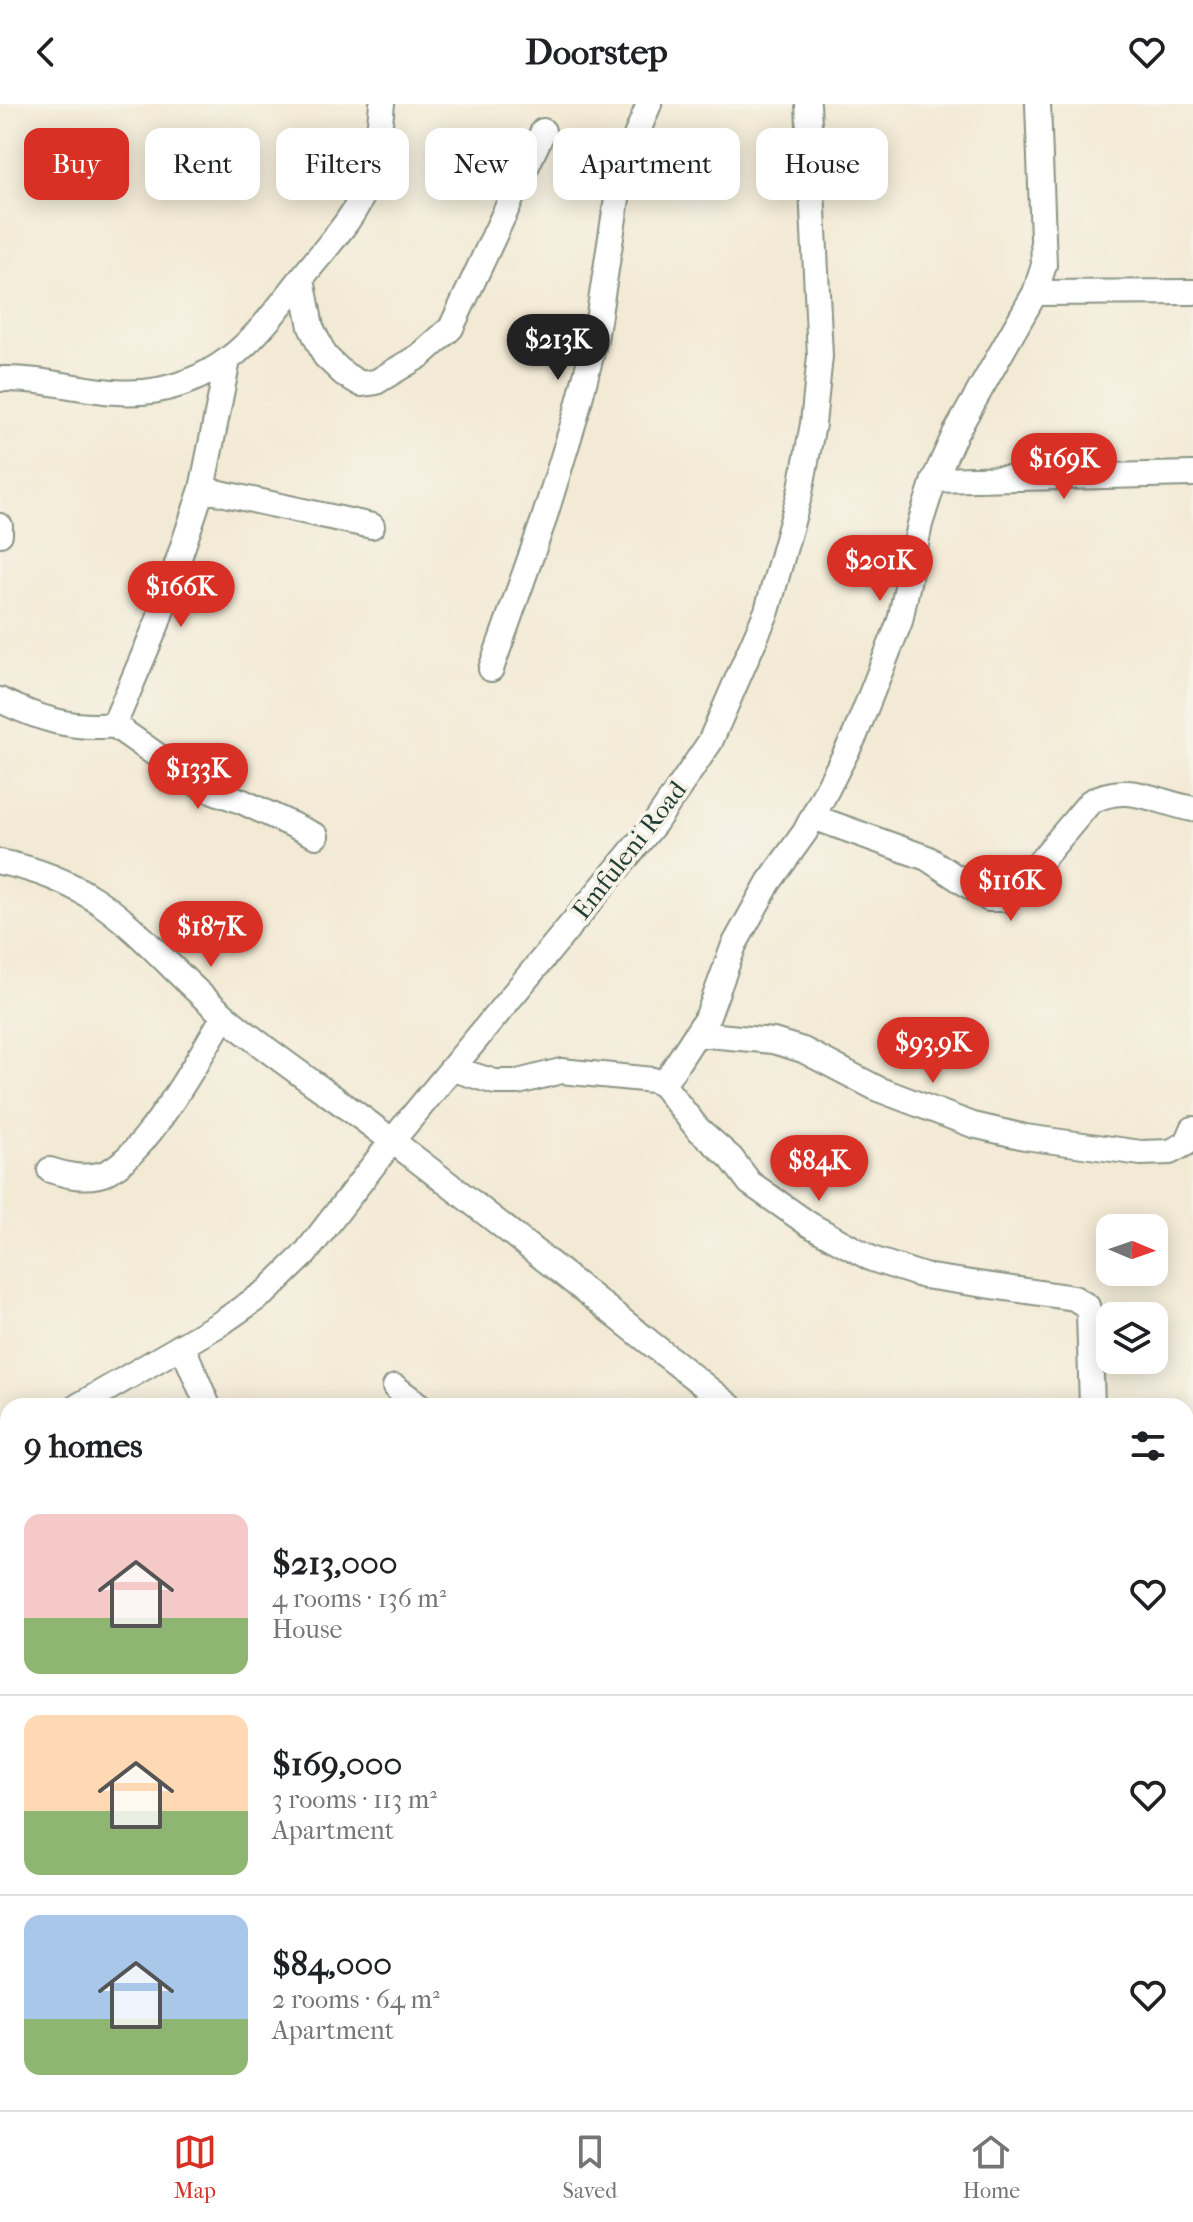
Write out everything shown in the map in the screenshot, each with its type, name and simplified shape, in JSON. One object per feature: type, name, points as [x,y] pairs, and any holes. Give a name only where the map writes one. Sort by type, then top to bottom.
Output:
[{"type":"street","points":[[0,379],[123,393],[158,390],[201,377],[228,360],[258,335],[346,226],[358,205],[376,158],[382,104]]},
{"type":"street","points":[[491,669],[543,522],[575,418],[595,340],[621,173],[649,104]]},
{"type":"street","name":"Emfuleni Road","points":[[92,1398],[267,1291],[296,1263],[392,1141],[655,823],[710,742],[767,611],[800,493],[813,424],[820,356],[808,104]]},
{"type":"street","points":[[663,1085],[708,1016],[734,945],[769,882],[813,817],[855,735],[900,621],[920,524],[934,480],[955,434],[1035,293],[1044,265],[1038,104]]},
{"type":"street","points":[[302,279],[311,327],[325,356],[344,374],[361,384],[376,382],[421,355],[451,328],[543,131]]},
{"type":"street","points":[[1035,293],[1193,292]]},
{"type":"street","points":[[114,725],[157,624],[202,489],[228,360]]},
{"type":"street","points":[[934,480],[1193,474]]},
{"type":"street","points":[[202,489],[372,526]]},
{"type":"street","points":[[0,526],[0,534]]},
{"type":"street","points":[[0,700],[35,716],[87,729],[114,725],[202,787],[241,801],[316,836]]},
{"type":"street","points":[[813,817],[927,858],[951,870],[978,892],[998,901],[1012,895],[1081,812],[1104,794],[1123,791],[1147,794],[1193,809]]},
{"type":"street","points":[[0,862],[50,876],[89,894],[154,946],[224,1016],[392,1141],[720,1398]]},
{"type":"street","points":[[50,1170],[76,1177],[101,1175],[125,1164],[147,1137],[224,1016]]},
{"type":"street","points":[[697,1034],[773,1041],[803,1050],[878,1089],[973,1125],[1025,1137],[1141,1153],[1170,1152],[1187,1143],[1193,1129]]},
{"type":"street","points":[[453,1069],[495,1082],[518,1082],[561,1071],[628,1075],[663,1085],[750,1183],[810,1225],[872,1259],[924,1276],[1074,1298],[1087,1306],[1092,1398]]},
{"type":"street","points":[[182,1345],[205,1398]]},
{"type":"street","points":[[395,1387],[409,1398]]}]
